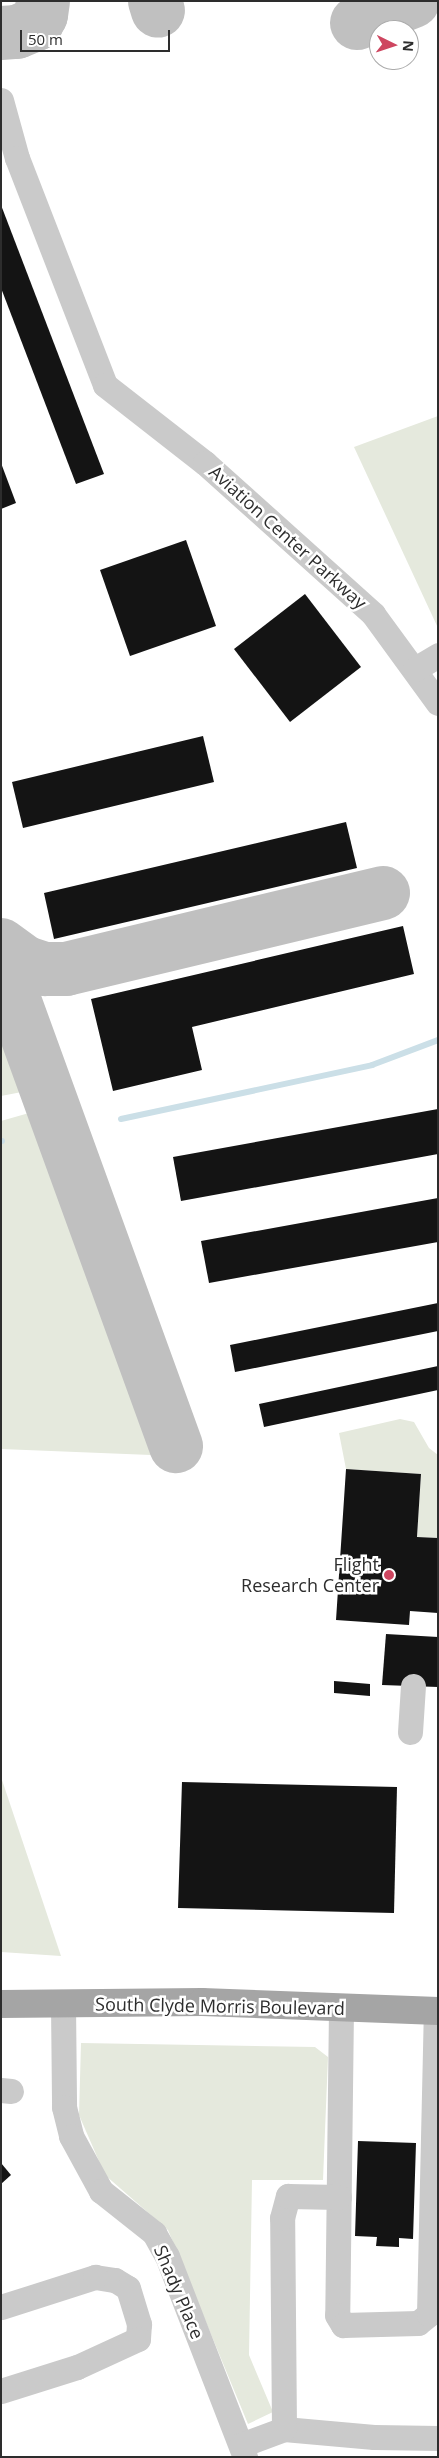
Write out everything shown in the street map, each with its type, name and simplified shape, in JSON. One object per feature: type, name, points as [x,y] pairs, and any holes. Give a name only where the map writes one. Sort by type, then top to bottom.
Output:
[{"type":"main road","name":"South Clyde Morris Boulevard","points":[[1,2004],[202,2002],[437,2011]]},
{"type":"street","name":"Aviation Center Parkway","points":[[1,100],[8,153],[98,373],[114,394],[206,463],[291,537],[373,614],[438,703]]},
{"type":"street","points":[[415,669],[438,655]]},
{"type":"street","points":[[410,1732],[413,1686]]},
{"type":"street","name":"Shady Place","points":[[63,2004],[64,2106],[71,2136],[101,2191],[135,2216],[158,2240],[243,2451]]},
{"type":"street","points":[[341,2008],[337,2315],[343,2325],[418,2323],[429,2314],[437,2011]]},
{"type":"street","points":[[284,2429],[282,2218],[288,2196],[339,2197]]},
{"type":"street","points":[[1,2307],[95,2277],[115,2280],[128,2288],[140,2324],[138,2339],[77,2367],[1,2391]]},
{"type":"street","points":[[243,2451],[284,2429],[374,2437],[438,2438]]},
{"type":"shaded area","points":[[438,416],[438,628],[354,447]]},
{"type":"shaded area","points":[[1,1024],[27,1091],[1,1096]]},
{"type":"shaded area","points":[[36,1111],[151,1455],[1,1449],[1,1121]]},
{"type":"shaded area","points":[[400,1419],[414,1422],[429,1448],[438,1455],[438,1538],[417,1537],[421,1474],[346,1469],[339,1433]]},
{"type":"shaded area","points":[[1,1777],[61,1956],[1,1952]]},
{"type":"shaded area","points":[[81,2043],[315,2047],[328,2057],[323,2180],[252,2180],[249,2355],[273,2412],[248,2424],[168,2230],[105,2175],[79,2115]]},
{"type":"building","points":[[1,205],[104,474],[76,484],[1,288]]},
{"type":"building","points":[[1,463],[16,503],[1,509]]},
{"type":"building","points":[[186,540],[216,626],[130,656],[100,570]]},
{"type":"building","points":[[305,594],[361,667],[290,722],[234,649]]},
{"type":"building","points":[[203,736],[214,782],[23,828],[12,782]]},
{"type":"building","points":[[346,822],[357,868],[54,939],[44,893]]},
{"type":"building","points":[[403,926],[414,974],[192,1027],[202,1070],[113,1091],[91,999]]},
{"type":"building","points":[[438,1109],[438,1154],[181,1201],[173,1157]]},
{"type":"building","points":[[438,1198],[438,1242],[209,1283],[201,1241]]},
{"type":"building","points":[[438,1303],[438,1331],[235,1372],[230,1345]]},
{"type":"building","points":[[438,1366],[438,1390],[264,1427],[259,1404]]},
{"type":"building","name":"Flight Research Center","points":[[346,1469],[421,1474],[417,1537],[438,1538],[438,1613],[410,1611],[409,1625],[336,1620]]},
{"type":"building","points":[[386,1634],[438,1637],[438,1687],[382,1685]]},
{"type":"building","points":[[334,1681],[370,1684],[370,1696],[334,1693]]},
{"type":"building","points":[[182,1782],[397,1787],[394,1913],[178,1908]]},
{"type":"building","points":[[358,2141],[416,2143],[413,2239],[399,2238],[399,2247],[376,2246],[377,2237],[355,2236]]},
{"type":"building","points":[[1,2163],[11,2175],[1,2184]]},
{"type":"waterway","points":[[121,1119],[372,1065],[438,1040]]},
{"type":"taxiway","points":[[1,33],[17,32],[36,24],[41,15],[43,1]]},
{"type":"taxiway","points":[[155,1],[158,11]]},
{"type":"taxiway","points":[[357,23],[413,1]]},
{"type":"taxiway","points":[[1,945],[26,963],[45,969],[66,969],[383,893]]},
{"type":"taxiway","points":[[1,964],[176,1446]]},
{"type":"place","name":"Flight Research Center","points":[[389,1575]]}]
